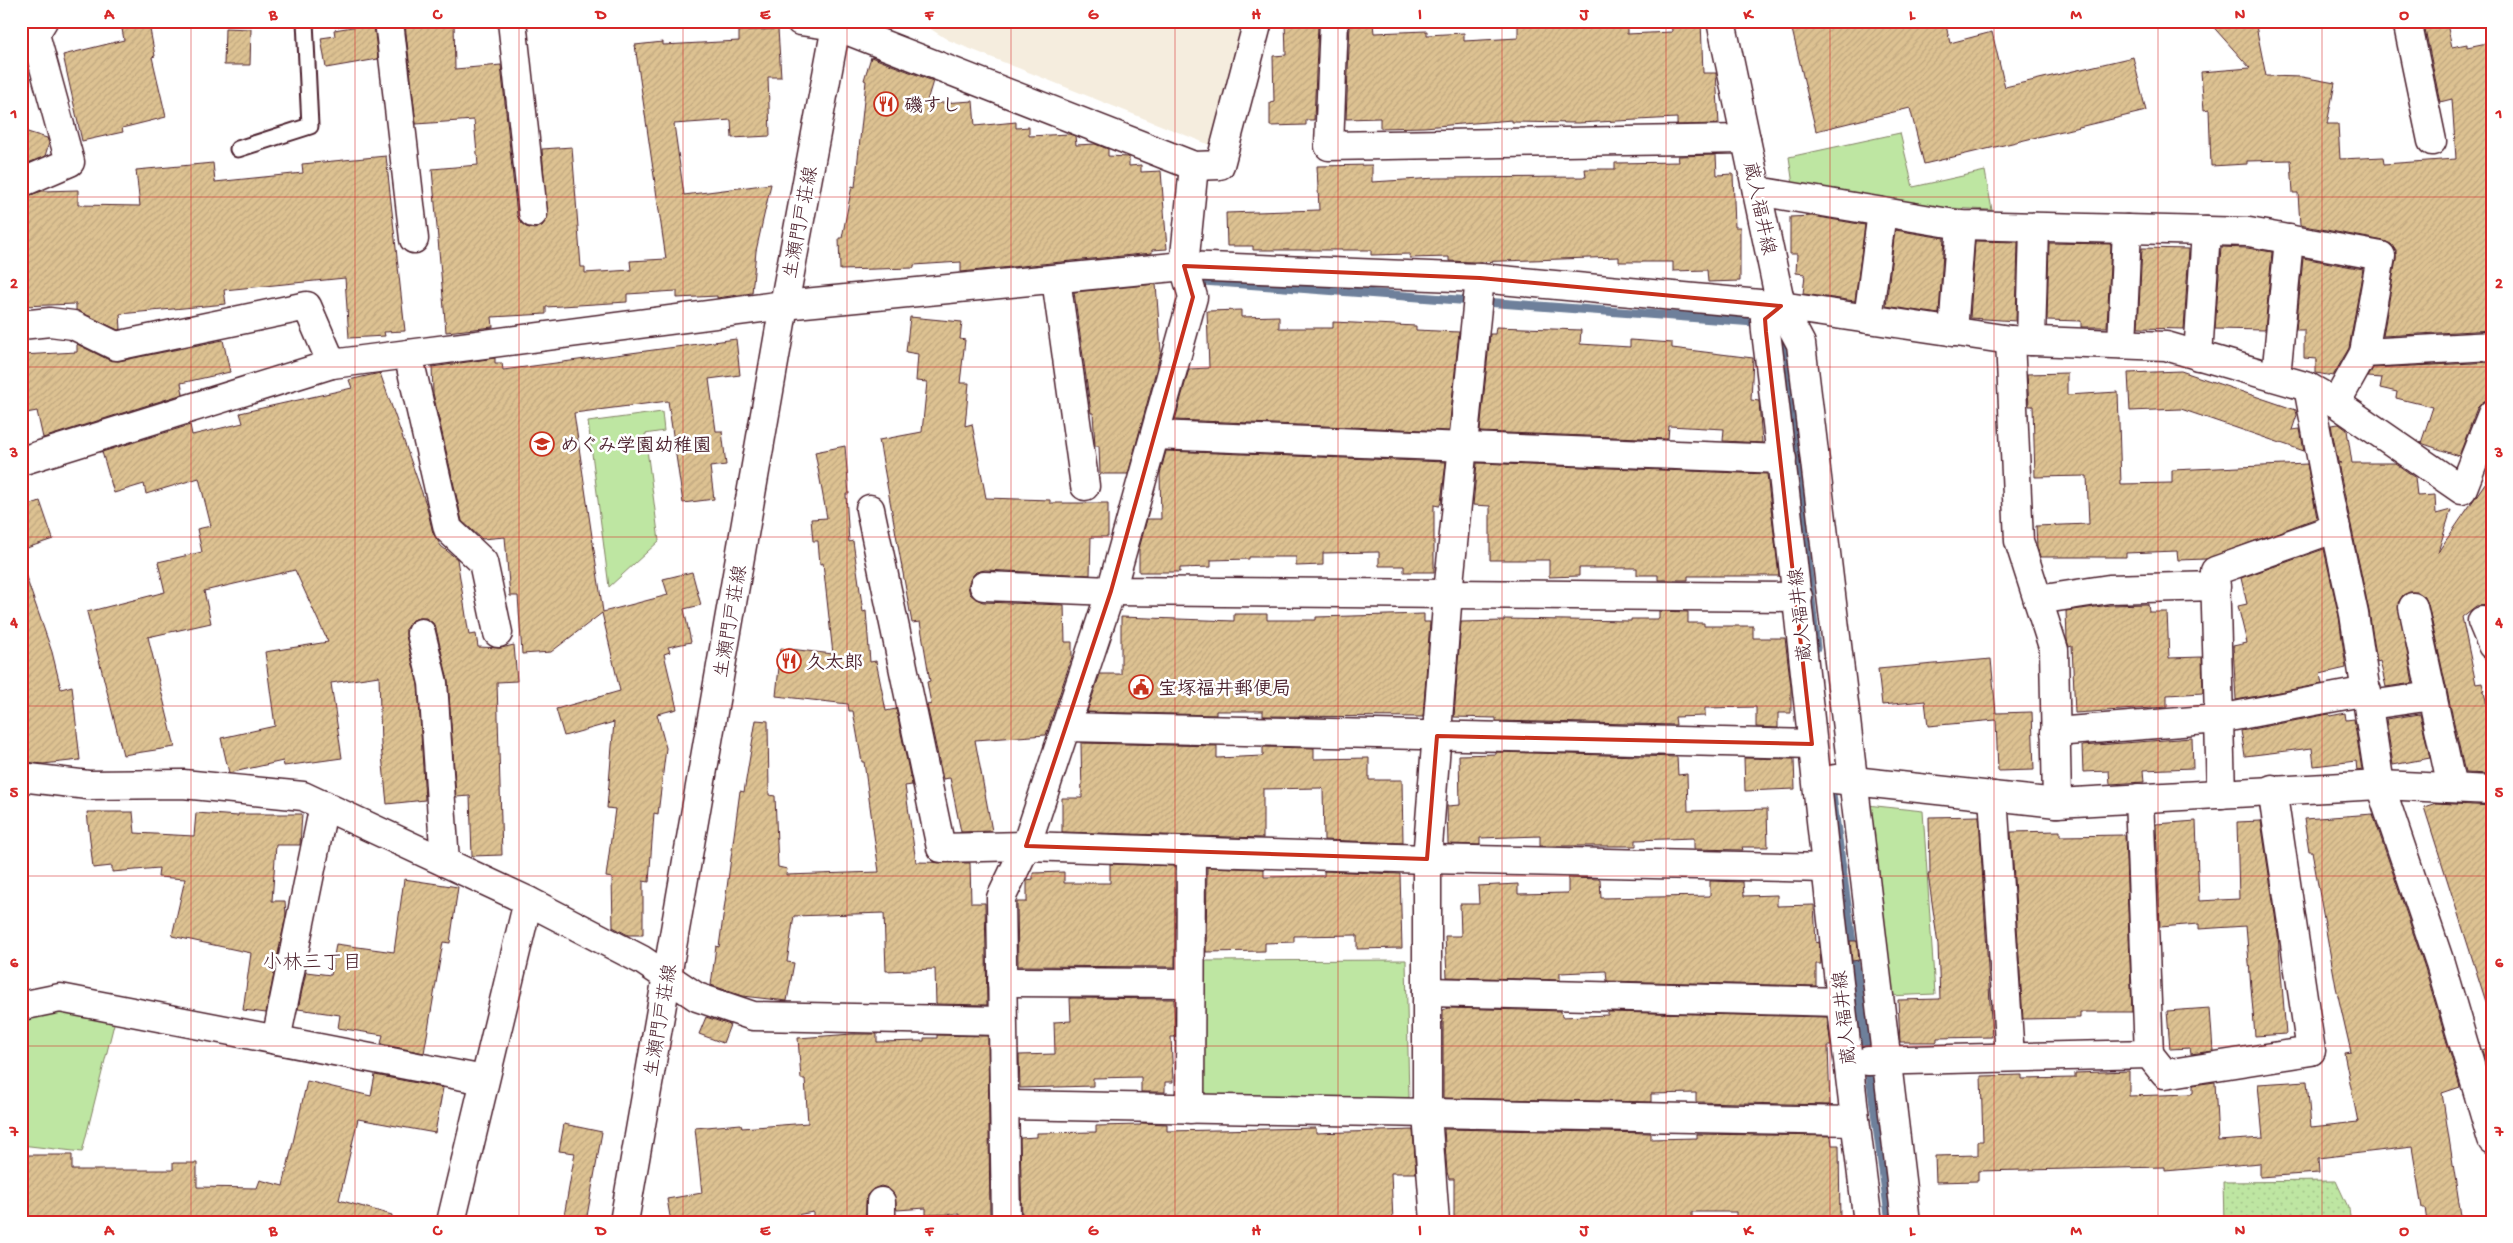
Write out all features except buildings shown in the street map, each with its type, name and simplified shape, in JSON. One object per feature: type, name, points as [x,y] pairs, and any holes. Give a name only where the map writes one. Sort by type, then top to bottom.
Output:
[{"type":"street","points":[[389,21],[414,239]]},
{"type":"street","points":[[512,21],[533,213]]},
{"type":"street","points":[[800,21],[836,23],[1194,166],[1220,165],[1258,21]]},
{"type":"street","points":[[1334,21],[1329,146],[1746,138]]},
{"type":"street","name":"蔵人福井線","points":[[1721,21],[1757,191],[1771,319],[1782,459],[1841,1002],[1867,1061],[1855,1121],[1868,1222]]},
{"type":"street","points":[[2407,21],[2432,142]]},
{"type":"street","name":"生瀬門戸荘線","points":[[624,1222],[784,305],[836,23]]},
{"type":"street","points":[[21,183],[70,162],[33,30]]},
{"type":"street","points":[[1006,1222],[1006,1105],[1002,1021],[1001,898],[1026,846],[1111,591],[1193,297],[1184,266],[1194,166]]},
{"type":"street","points":[[1757,191],[1960,225],[2250,232],[2381,256],[2364,353],[2336,403]]},
{"type":"street","points":[[1868,319],[1882,212]]},
{"type":"street","points":[[1953,332],[1960,225]]},
{"type":"street","points":[[2034,227],[2021,340],[2019,541],[2054,650],[2057,803]]},
{"type":"street","points":[[2122,344],[2127,229]]},
{"type":"street","points":[[2198,356],[2206,230]]},
{"type":"street","points":[[2276,378],[2289,239]]},
{"type":"street","points":[[21,461],[332,364],[784,305],[1184,266],[1480,278],[1771,319],[1868,319],[2021,340],[2166,346],[2308,387],[2336,403],[2462,490],[2492,414]]},
{"type":"street","points":[[1056,278],[1085,486]]},
{"type":"street","points":[[1435,1222],[1427,1114],[1427,859],[1448,593],[1480,278]]},
{"type":"street","points":[[21,325],[50,322],[73,324],[116,346],[307,306],[332,364]]},
{"type":"street","points":[[1771,319],[1801,344],[1852,780],[1867,1061],[1906,1222]]},
{"type":"street","points":[[2364,353],[2492,346]]},
{"type":"street","points":[[408,354],[448,529],[482,562],[498,633]]},
{"type":"street","points":[[2308,387],[2368,698],[2380,785],[2440,963],[2491,1133]]},
{"type":"street","points":[[1155,434],[1782,459]]},
{"type":"street","points":[[870,509],[941,848],[1026,846],[1427,859],[1826,868]]},
{"type":"street","points":[[2221,794],[2215,571],[2336,528]]},
{"type":"street","points":[[984,586],[1111,591],[1798,598]]},
{"type":"street","points":[[2038,600],[2108,589],[2216,586]]},
{"type":"street","points":[[2413,607],[2452,788]]},
{"type":"street","points":[[2482,621],[2492,646]]},
{"type":"street","points":[[422,634],[433,683],[445,862]]},
{"type":"street","points":[[2056,732],[2220,718],[2368,698],[2432,696]]},
{"type":"street","points":[[1066,727],[1812,744]]},
{"type":"street","points":[[21,777],[88,785],[183,784],[303,796],[528,902],[642,960],[697,997],[754,1016],[1002,1021]]},
{"type":"street","points":[[1817,777],[2057,803],[2221,794],[2272,789],[2380,785],[2492,790]]},
{"type":"street","points":[[2139,798],[2149,1054],[2165,1074],[2311,1051],[2272,789]]},
{"type":"street","points":[[1993,796],[2010,1057]]},
{"type":"street","points":[[276,1040],[324,806]]},
{"type":"street","points":[[1190,1109],[1191,851]]},
{"type":"street","points":[[451,1222],[528,902]]},
{"type":"street","points":[[1002,982],[1190,983]]},
{"type":"street","points":[[1427,992],[1841,1002]]},
{"type":"street","points":[[21,1006],[60,998],[484,1080]]},
{"type":"street","points":[[1867,1061],[2149,1054]]},
{"type":"street","points":[[1006,1105],[1855,1121]]},
{"type":"lane","points":[[238,150],[310,126],[305,21]]},
{"type":"highlighted area","points":[[1184,266],[1480,278],[1781,306],[1765,319],[1812,744],[1437,736],[1427,859],[1026,846],[1111,591],[1193,297]]},
{"type":"shaded area","points":[[918,21],[1248,21],[1215,147],[948,40]]},
{"type":"green space","points":[[1900,133],[1913,187],[1985,171],[1992,210],[1928,207],[1793,185],[1789,157]]},
{"type":"green space","points":[[662,412],[664,431],[645,434],[659,541],[609,587],[588,422]]},
{"type":"green space","points":[[1867,805],[1923,811],[1935,994],[1888,996]]},
{"type":"green space","points":[[1406,960],[1409,1098],[1200,1100],[1202,961]]},
{"type":"green space","points":[[62,1009],[115,1020],[82,1152],[21,1145],[21,1018]]},
{"type":"green space","points":[[2336,1181],[2349,1209],[2351,1222],[2224,1222],[2223,1182]]},
{"type":"waterway","points":[[1203,281],[1754,322],[1761,325]]},
{"type":"waterway","points":[[1780,332],[1783,333],[1816,648]]},
{"type":"waterway","points":[[1832,795],[1890,1222]]},
{"type":"place","name":"磯すし","points":[[886,104]]},
{"type":"place","name":"めぐみ学園幼稚園","points":[[542,444]]},
{"type":"place","name":"久太郎","points":[[789,661]]},
{"type":"place","name":"宝塚福井郵便局","points":[[1141,687]]},
{"type":"district","name":"小林三丁目","points":[[312,961]]}]
